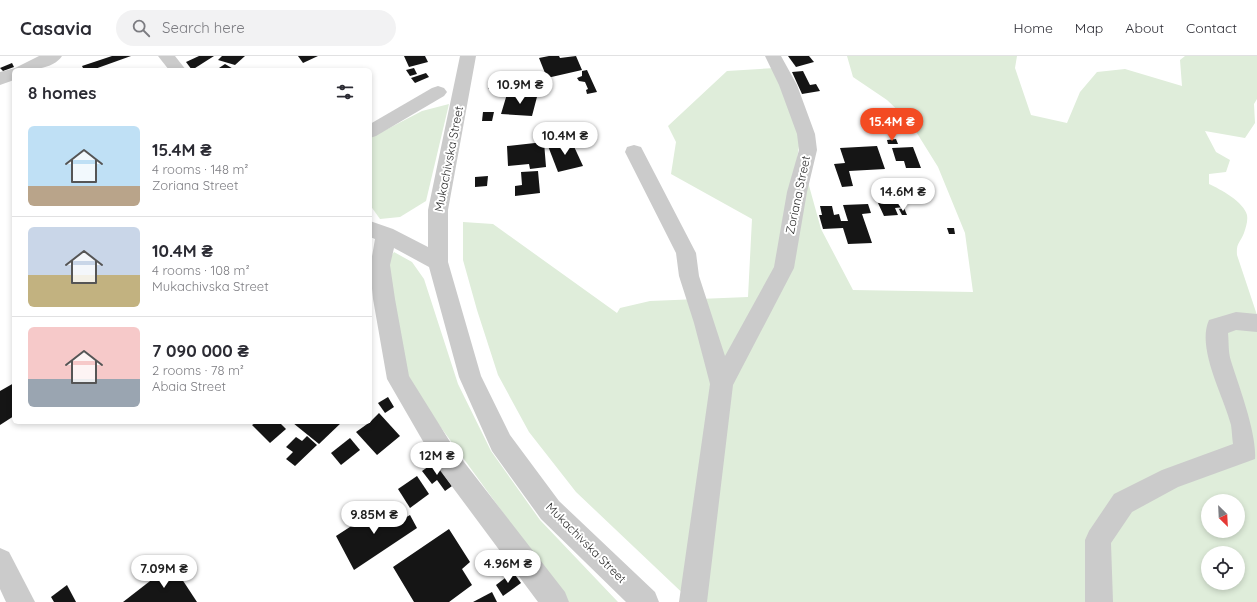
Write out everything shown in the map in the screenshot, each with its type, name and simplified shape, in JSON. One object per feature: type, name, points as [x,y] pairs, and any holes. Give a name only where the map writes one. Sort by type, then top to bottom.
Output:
[{"type":"street","points":[[27,68],[54,56]]},
{"type":"street","points":[[166,56],[176,68]]},
{"type":"street","name":"Mukachivska Street","points":[[468,56],[438,210],[438,262],[470,378],[500,443],[550,510],[645,602]]},
{"type":"street","name":"Zoriana Street","points":[[722,384],[784,268],[798,192],[808,150],[806,134],[788,85],[773,56]]},
{"type":"street","points":[[0,79],[12,74]]},
{"type":"street","points":[[372,131],[438,92]]},
{"type":"street","points":[[634,152],[686,253],[689,276],[705,323],[722,384],[693,602]]},
{"type":"street","points":[[378,232],[438,262]]},
{"type":"street","points":[[378,232],[384,298],[398,379],[448,461],[555,602]]},
{"type":"street","points":[[1099,602],[1098,540],[1123,503],[1170,478],[1252,458],[1243,426],[1219,359],[1217,327],[1236,321],[1257,323]]},
{"type":"street","points":[[0,561],[22,602]]},
{"type":"green space","points":[[847,56],[1017,56],[1015,68],[1031,115],[1067,123],[1080,92],[1097,72],[1125,69],[1182,86],[1180,60],[1185,56],[1257,56],[1257,99],[1254,104],[1255,123],[1245,138],[1205,131],[1216,152],[1230,160],[1226,172],[1209,174],[1209,184],[1237,201],[1245,210],[1247,215],[1246,226],[1238,245],[1237,255],[1257,315],[1257,602],[692,602],[576,492],[529,432],[498,375],[477,310],[463,260],[463,222],[493,224],[617,313],[620,308],[650,301],[748,297],[752,219],[671,174],[676,142],[668,126],[727,71],[775,68],[801,134],[796,165],[808,182],[821,229],[853,290],[973,292],[965,233],[938,167],[910,122],[887,100],[853,77]]},
{"type":"green space","points":[[449,104],[426,201],[400,217],[380,219],[372,208],[372,137],[422,111]]},
{"type":"green space","points":[[394,252],[412,262],[424,279],[458,384],[491,451],[540,520],[618,602],[563,602],[517,532],[426,407],[407,373],[387,262]]},
{"type":"building","points":[[112,56],[131,56],[98,68],[83,68],[82,66]]},
{"type":"building","points":[[199,56],[214,56],[195,68],[190,68],[186,62]]},
{"type":"building","points":[[222,56],[245,56],[235,65],[218,60]]},
{"type":"building","points":[[298,56],[318,56],[303,63]]},
{"type":"building","points":[[404,56],[425,56],[428,62],[409,67]]},
{"type":"building","points":[[559,56],[560,58],[576,56],[582,70],[547,78],[539,58]]},
{"type":"building","points":[[788,56],[809,56],[814,62],[796,67]]},
{"type":"building","points":[[12,63],[14,67],[3,71],[0,68]]},
{"type":"building","points":[[225,64],[232,68],[219,68]]},
{"type":"building","points":[[414,68],[417,74],[410,76],[406,70]]},
{"type":"building","points":[[587,70],[597,92],[587,94],[586,90],[588,89],[585,82],[579,81],[577,78],[582,76],[582,71]]},
{"type":"building","points":[[803,71],[810,85],[816,84],[820,91],[802,94],[792,72]]},
{"type":"building","points":[[426,73],[429,77],[415,83],[411,78]]},
{"type":"building","points":[[495,74],[510,75],[507,90],[488,89]]},
{"type":"building","points":[[527,92],[538,93],[532,116],[501,114],[507,94],[526,96]]},
{"type":"building","points":[[483,112],[494,112],[492,121],[482,121]]},
{"type":"building","points":[[896,139],[898,144],[888,144],[887,140]]},
{"type":"building","points":[[571,140],[583,166],[558,172],[548,146]]},
{"type":"building","points":[[544,142],[546,167],[530,169],[529,164],[508,166],[507,146]]},
{"type":"building","points":[[877,146],[885,169],[849,171],[853,186],[842,187],[834,164],[845,163],[840,148]]},
{"type":"building","points":[[913,147],[921,168],[906,168],[904,161],[896,161],[892,148]]},
{"type":"building","points":[[538,171],[540,193],[515,196],[515,186],[522,185],[521,172]]},
{"type":"building","points":[[488,176],[487,186],[475,187],[475,177]]},
{"type":"building","points":[[902,201],[904,207],[895,208],[898,215],[884,216],[878,203]]},
{"type":"building","points":[[868,204],[871,213],[862,214],[872,243],[848,244],[843,228],[823,229],[819,215],[822,215],[820,206],[832,206],[834,215],[839,214],[841,221],[848,221],[843,205]]},
{"type":"building","points":[[904,208],[907,215],[902,215],[899,209]]},
{"type":"building","points":[[947,228],[954,228],[955,234],[949,234]]},
{"type":"building","points":[[12,384],[12,417],[0,425],[0,391]]},
{"type":"building","points":[[388,397],[394,407],[385,413],[378,403]]},
{"type":"building","points":[[379,413],[400,436],[377,455],[356,432],[367,424],[372,424],[372,420]]},
{"type":"building","points":[[281,424],[286,429],[270,443],[252,425]]},
{"type":"building","points":[[294,424],[340,424],[319,444]]},
{"type":"building","points":[[307,436],[317,445],[295,466],[286,459],[293,452],[286,447],[296,437],[302,441]]},
{"type":"building","points":[[350,438],[360,450],[341,465],[331,453]]},
{"type":"building","points":[[435,462],[452,486],[445,491],[437,480],[432,484],[422,471]]},
{"type":"building","points":[[417,476],[429,494],[410,508],[398,489]]},
{"type":"building","points":[[387,503],[398,522],[410,515],[417,528],[354,570],[336,536]]},
{"type":"building","points":[[449,529],[470,562],[462,569],[472,585],[449,602],[414,602],[393,567]]},
{"type":"building","points":[[172,564],[197,602],[123,602]]},
{"type":"building","points":[[513,572],[521,583],[503,596],[496,585]]},
{"type":"building","points":[[67,585],[76,602],[54,602],[51,597]]},
{"type":"building","points":[[492,592],[497,602],[473,602]]}]
